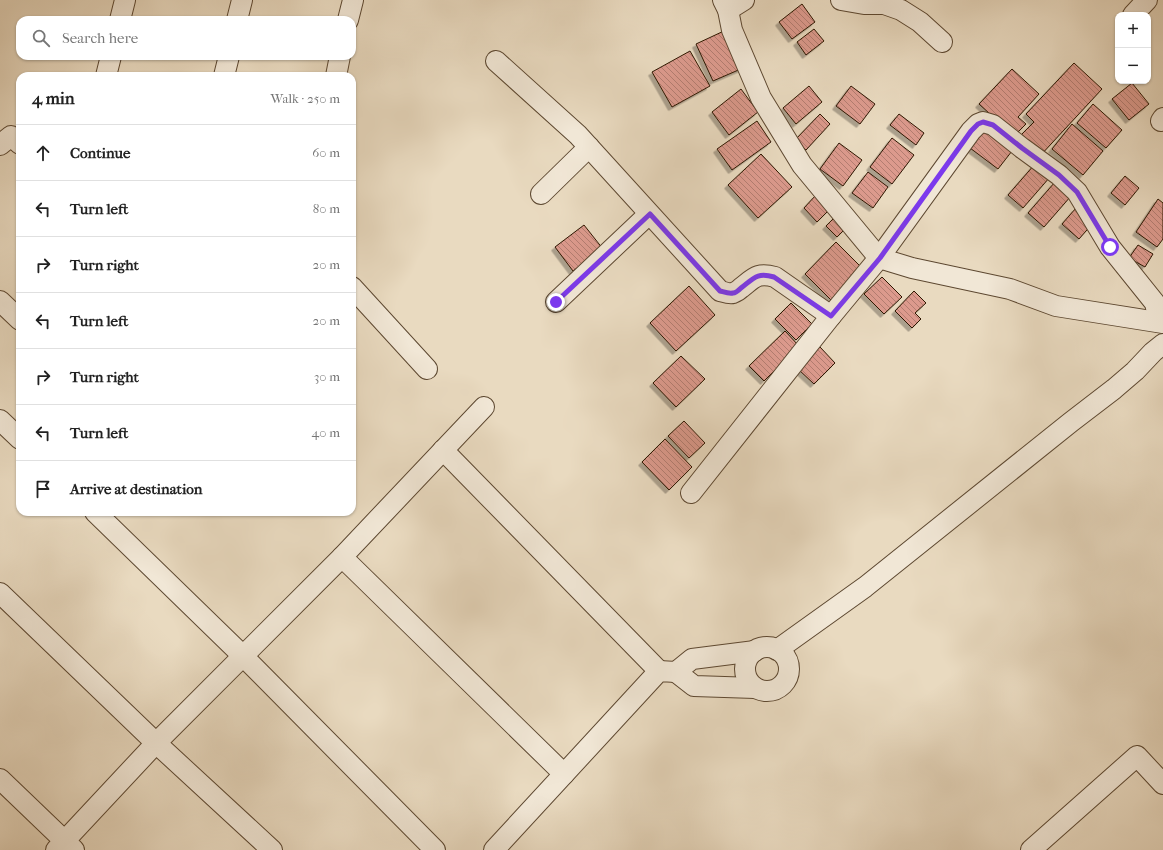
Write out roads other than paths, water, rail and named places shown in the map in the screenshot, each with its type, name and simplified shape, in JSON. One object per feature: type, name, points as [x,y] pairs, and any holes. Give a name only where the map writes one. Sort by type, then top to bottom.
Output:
[{"type":"street","points":[[121,16],[125,0]]},
{"type":"street","points":[[238,16],[242,0]]},
{"type":"street","points":[[349,16],[353,0]]},
{"type":"street","points":[[841,0],[864,4],[884,4],[902,10],[920,22],[942,42]]},
{"type":"street","points":[[1136,12],[1147,0]]},
{"type":"street","points":[[691,493],[831,316],[880,258],[971,131],[978,124],[983,122],[993,125],[1059,175],[1077,192],[1110,247],[1155,303],[1161,323],[1056,306],[1010,289],[912,268],[880,258],[802,165],[761,98],[732,30],[732,3]]},
{"type":"street","points":[[107,72],[110,60]]},
{"type":"street","points":[[225,72],[228,60]]},
{"type":"street","points":[[337,72],[339,60]]},
{"type":"street","points":[[496,61],[578,135],[720,291],[733,293],[739,290],[754,276],[768,275],[774,277],[831,316]]},
{"type":"street","points":[[0,145],[11,136],[16,140]]},
{"type":"street","points":[[541,194],[589,147]]},
{"type":"street","points":[[556,302],[650,214]]},
{"type":"street","points":[[356,292],[427,369]]},
{"type":"street","points":[[0,301],[16,316]]},
{"type":"street","points":[[777,650],[865,586],[1114,389],[1163,344]]},
{"type":"street","points":[[0,779],[65,847],[156,743],[342,557],[484,407]]},
{"type":"street","points":[[0,420],[16,436]]},
{"type":"street","points":[[443,450],[667,672],[694,686],[755,688]]},
{"type":"street","points":[[100,516],[243,656],[435,850]]},
{"type":"street","points":[[342,557],[564,774]]},
{"type":"street","points":[[0,593],[156,743],[272,850]]},
{"type":"street","points":[[494,850],[564,774],[667,672],[692,659],[770,648],[777,650],[787,661],[788,674],[786,681],[781,686],[768,691],[762,691],[750,684],[745,670],[746,662],[755,651]]},
{"type":"street","points":[[1031,850],[1137,756],[1163,784]]}]
